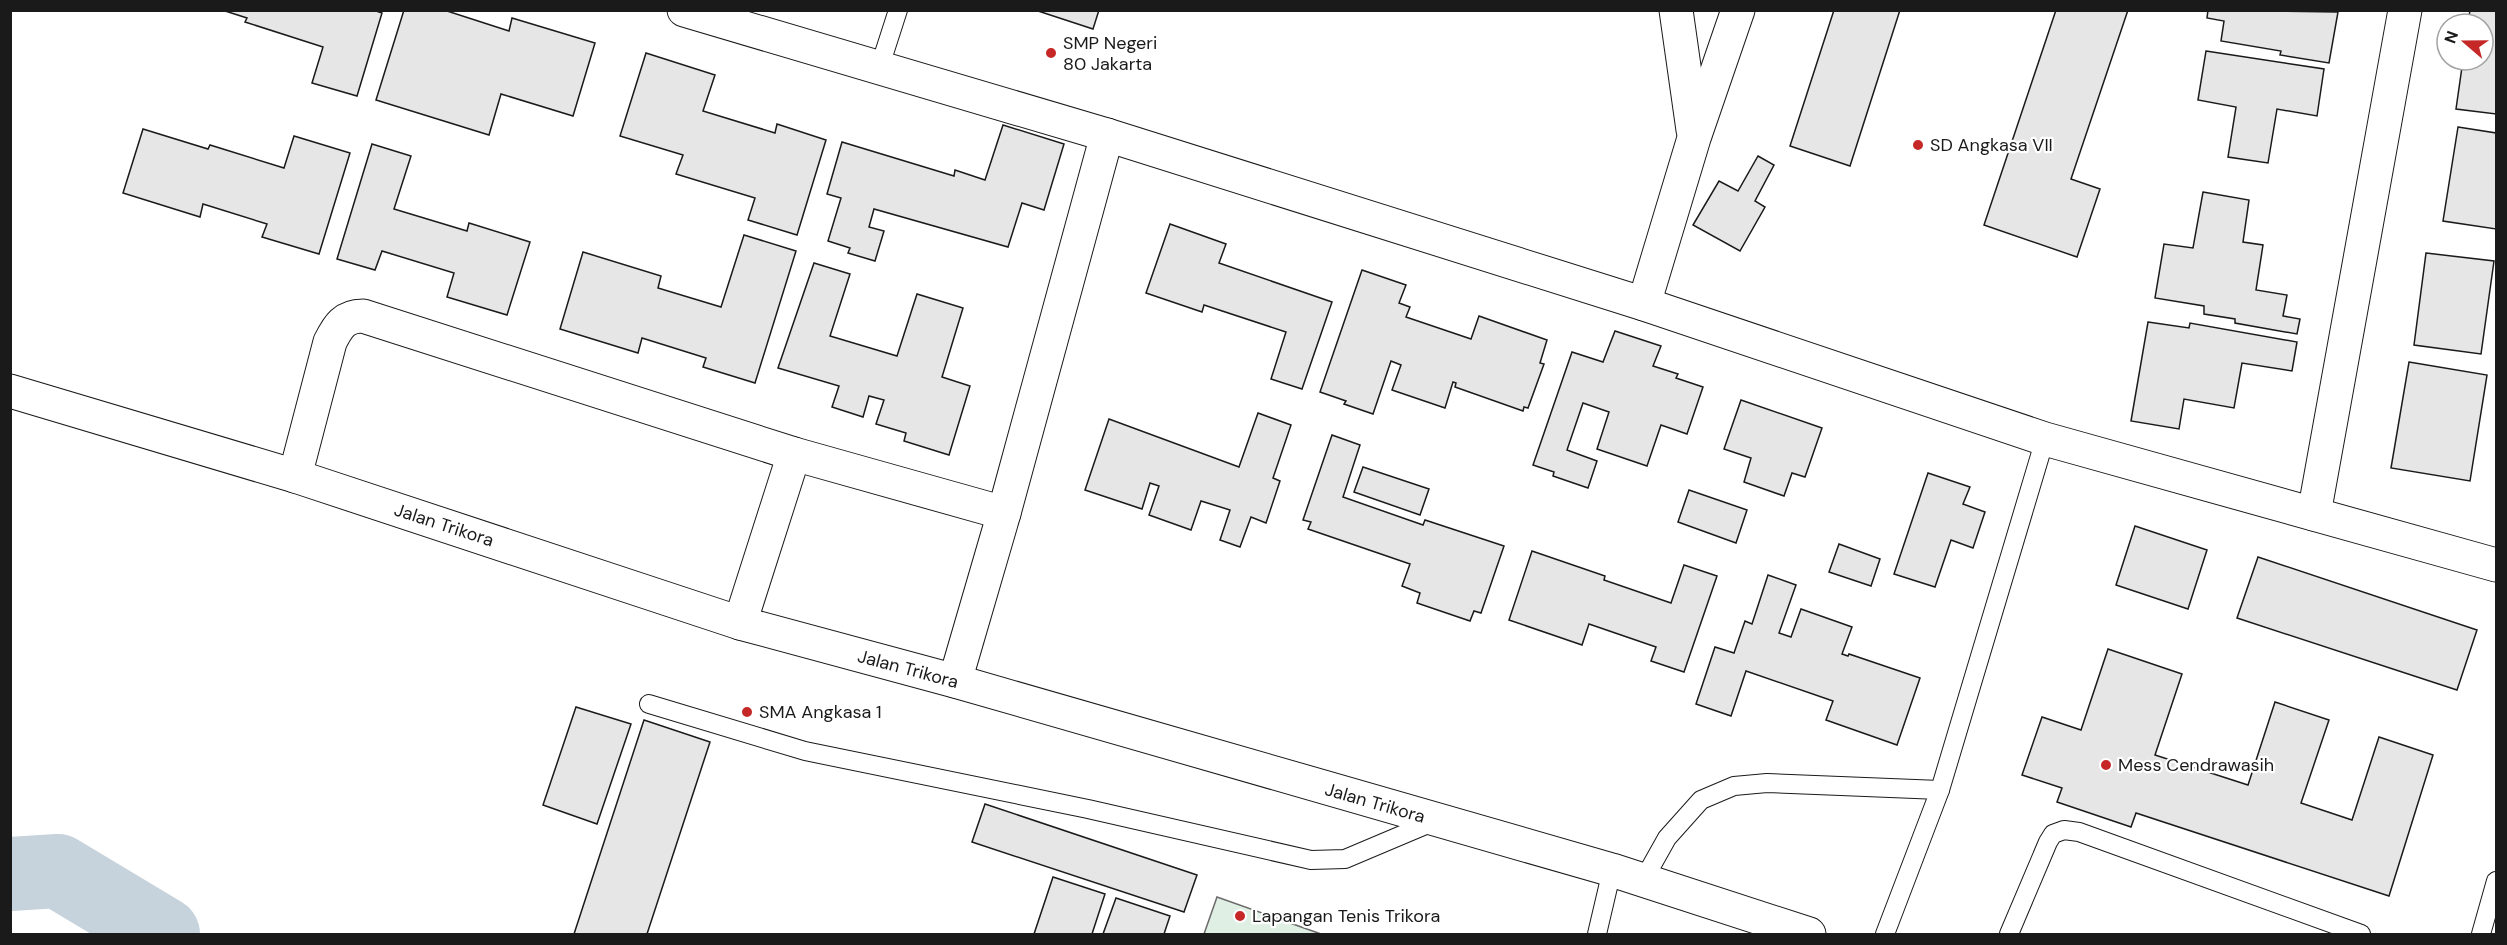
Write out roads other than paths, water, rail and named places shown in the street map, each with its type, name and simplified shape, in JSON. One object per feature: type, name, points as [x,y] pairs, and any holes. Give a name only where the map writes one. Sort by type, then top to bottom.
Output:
[{"type":"street","points":[[684,10],[1107,135],[1644,304],[2045,439],[2496,565]]},
{"type":"street","points":[[1676,10],[1694,138]]},
{"type":"street","points":[[1644,304],[1694,138],[1738,10]]},
{"type":"street","points":[[2314,514],[2405,10]]},
{"type":"street","points":[[955,681],[1004,513],[1107,135]]},
{"type":"street","points":[[295,476],[330,342],[336,328],[345,320],[353,316],[363,316],[794,454],[1004,513]]},
{"type":"street","name":"Jalan Trikora","points":[[10,391],[295,476],[740,623],[955,681],[1644,879],[1809,934]]},
{"type":"street","points":[[740,623],[794,454]]},
{"type":"lane","points":[[879,69],[898,10]]},
{"type":"lane","points":[[1885,934],[1940,790],[2045,439]]},
{"type":"lane","points":[[650,704],[805,751],[1088,809],[1311,860],[1345,859],[1436,821]]},
{"type":"lane","points":[[1644,879],[1667,838],[1701,800],[1734,786],[1767,783],[1940,790]]},
{"type":"lane","points":[[2009,934],[2048,842],[2053,834],[2064,830],[2079,832],[2361,934]]},
{"type":"lane","points":[[1597,934],[1612,870]]},
{"type":"lane","points":[[2481,934],[2496,881]]},
{"type":"waterway","points":[[10,874],[58,871],[163,934]]},
{"type":"place","name":"SMP Negeri 80 Jakarta","points":[[1051,53]]},
{"type":"place","name":"SD Angkasa VII","points":[[1918,145]]},
{"type":"place","name":"SMA Angkasa 1","points":[[747,712]]},
{"type":"place","name":"Mess Cendrawasih","points":[[2106,765]]},
{"type":"place","name":"Lapangan Tenis Trikora","points":[[1240,916]]}]
